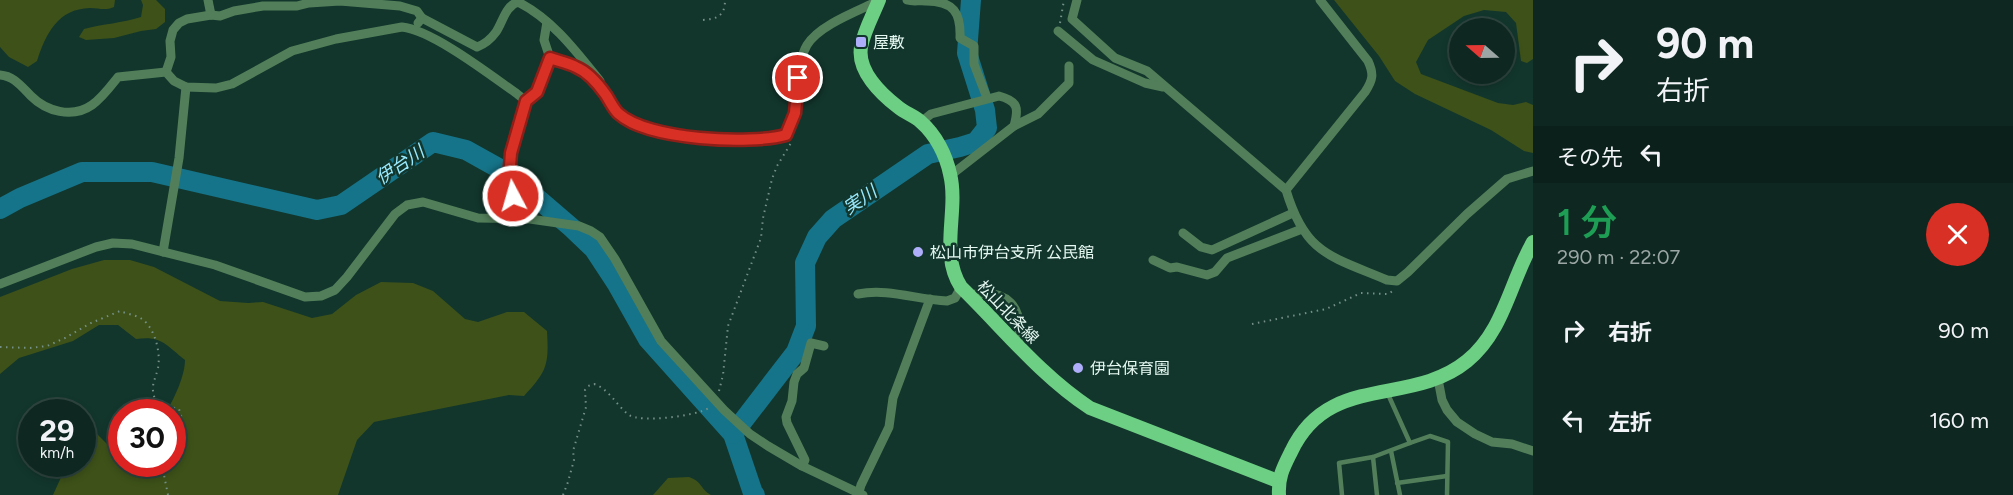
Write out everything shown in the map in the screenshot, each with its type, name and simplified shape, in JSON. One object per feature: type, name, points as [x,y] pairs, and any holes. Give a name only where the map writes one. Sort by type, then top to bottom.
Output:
[{"type":"main road","name":"松山北条線","points":[[878,1],[865,33],[861,49],[861,64],[885,96],[921,122],[937,140],[951,176],[951,263],[954,276],[965,291],[1065,392],[1090,408],[1279,488]]},
{"type":"main road","points":[[1279,488],[1295,443],[1303,430],[1317,417],[1340,402],[1438,380],[1467,361],[1480,349],[1498,322],[1533,242]]},
{"type":"street","points":[[208,0],[211,15]]},
{"type":"street","points":[[907,0],[932,1],[949,5],[955,10],[960,21],[960,38],[974,46],[974,64],[983,99]]},
{"type":"street","points":[[1077,0],[1072,19],[1115,58],[1147,71],[1286,190],[1293,213],[1309,239],[1328,255],[1387,280],[1397,281],[1408,272],[1467,214],[1507,179],[1533,171]]},
{"type":"street","points":[[1286,190],[1372,81],[1373,71],[1368,61],[1320,0]]},
{"type":"street","points":[[550,58],[577,67],[591,78],[619,114],[637,124],[663,133],[755,140],[772,139],[786,135],[795,113],[801,59],[808,43],[823,30],[878,1]]},
{"type":"street","points":[[166,72],[171,57],[170,41],[173,30],[178,23],[187,19],[219,16],[263,6],[297,6],[309,3],[340,2],[400,6],[417,11],[422,18],[477,47],[486,43],[496,32],[510,6],[518,2],[534,10],[563,35],[603,84],[605,94]]},
{"type":"street","points":[[413,28],[422,18]]},
{"type":"street","points":[[513,218],[511,153],[526,101],[537,92],[550,58],[544,40],[548,22]]},
{"type":"street","points":[[166,72],[174,81],[186,87],[216,88],[232,84],[292,51],[336,39],[402,27],[413,28],[434,38],[526,101]]},
{"type":"street","points":[[1058,31],[1093,60],[1145,83],[1165,87]]},
{"type":"street","points":[[951,176],[1014,126],[1038,114],[1069,83],[1069,66]]},
{"type":"street","points":[[0,75],[12,78],[44,106],[68,112],[90,106],[118,77],[166,72]]},
{"type":"street","points":[[163,252],[179,158],[186,87]]},
{"type":"street","points":[[921,122],[931,114],[999,96],[1009,98],[1015,103],[1018,109],[1014,126]]},
{"type":"street","points":[[0,284],[80,252],[113,243],[132,244],[215,265],[305,297],[321,296],[335,290],[395,214],[407,205],[423,202],[478,218],[492,220],[513,218],[579,226],[600,237],[615,259],[661,341],[716,402],[750,434],[802,466],[861,494],[889,427],[892,398],[930,299]]},
{"type":"street","points":[[1183,234],[1201,247],[1212,250],[1293,213]]},
{"type":"street","points":[[1153,260],[1170,268],[1177,267],[1207,275],[1215,272],[1227,258],[1302,229]]},
{"type":"street","points":[[858,294],[872,291],[894,292],[947,301],[965,291],[986,292],[1007,298],[1013,306],[1020,334],[1017,345]]},
{"type":"street","points":[[802,466],[805,460],[786,417],[792,401],[794,382],[797,374],[804,368],[812,343],[824,346]]},
{"type":"street","points":[[1438,380],[1442,400],[1457,422],[1492,442],[1512,444],[1533,451]]},
{"type":"lane","points":[[1386,390],[1410,443]]},
{"type":"lane","points":[[1342,495],[1339,463],[1373,457],[1430,436],[1448,442],[1447,495]]},
{"type":"lane","points":[[1390,451],[1400,495]]},
{"type":"lane","points":[[1373,457],[1377,495]]},
{"type":"lane","points":[[1397,483],[1447,476]]},
{"type":"path","points":[[703,20],[716,19],[722,14],[725,0]]},
{"type":"path","points":[[716,402],[723,375],[728,326],[760,238],[774,172],[794,140]]},
{"type":"path","points":[[1252,324],[1326,309],[1360,293],[1388,294],[1394,291],[1397,281]]},
{"type":"path","points":[[0,347],[47,346],[120,311],[142,319],[149,326],[158,347],[158,365],[151,389],[154,399]]},
{"type":"path","points":[[563,495],[574,460],[573,451],[586,407],[585,390],[588,386],[594,384],[601,386],[628,414],[635,418],[681,416],[704,411]]},
{"type":"path","points":[[164,477],[168,495]]},
{"type":"green space","points":[[0,0],[115,0],[114,7],[79,9],[62,18],[49,32],[37,61],[28,67],[9,57],[0,47]]},
{"type":"green space","points":[[141,0],[156,0],[165,9],[165,22],[156,29],[114,38],[86,40],[79,37],[84,29],[141,17],[143,5]]},
{"type":"green space","points":[[1334,0],[1533,0],[1533,59],[1527,63],[1521,61],[1515,18],[1511,18],[1506,12],[1484,10],[1461,18],[1449,18],[1449,26],[1428,40],[1416,62],[1421,74],[1498,103],[1513,105],[1526,102],[1533,105],[1533,153],[1524,151],[1491,130],[1415,94],[1395,81],[1379,56]]},
{"type":"green space","points":[[104,260],[130,260],[154,267],[220,301],[263,302],[312,318],[332,314],[356,295],[381,282],[413,283],[433,291],[465,319],[478,322],[507,312],[524,312],[547,331],[547,360],[538,380],[524,396],[509,395],[374,422],[357,440],[338,495],[53,495],[61,477],[96,477],[96,433],[108,445],[108,477],[186,477],[186,399],[173,399],[181,380],[185,360],[158,340],[136,339],[118,325],[99,325],[73,341],[19,358],[0,374],[0,297],[72,269]]},
{"type":"green space","points":[[689,477],[697,481],[711,495],[653,495],[668,478]]},
{"type":"waterway","name":"実川","points":[[733,434],[796,352],[806,326],[805,263],[817,237],[833,219],[928,154],[976,142],[987,128],[985,110],[967,53],[971,0]]},
{"type":"waterway","name":"伊台川","points":[[0,209],[20,198],[82,172],[152,172],[317,210],[341,205],[433,142],[466,150],[509,174],[594,249],[648,339],[733,434],[755,495]]},
{"type":"place","name":"屋敷","points":[[861,42]]},
{"type":"place","name":"松山市伊台支所 公民館","points":[[918,252]]},
{"type":"place","name":"伊台保育園","points":[[1078,368]]},
{"type":"route","points":[[513,196],[511,153],[526,101],[537,92],[550,58],[577,67],[591,78],[619,114],[637,124],[663,133],[715,138],[755,140],[786,135],[795,113],[798,78]]}]
